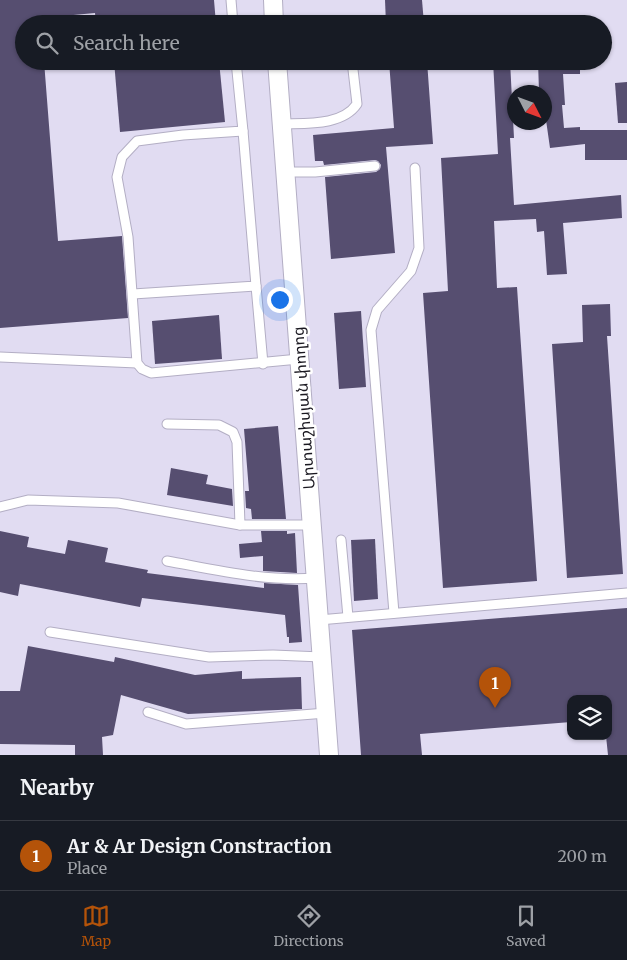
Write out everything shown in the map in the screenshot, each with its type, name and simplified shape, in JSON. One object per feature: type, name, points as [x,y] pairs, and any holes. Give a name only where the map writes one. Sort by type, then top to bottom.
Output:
[{"type":"street","points":[[273,0],[274,15]]},
{"type":"street","name":"Արտաշիսյան փողոց","points":[[278,70],[329,755]]},
{"type":"lane","points":[[230,0],[232,15]]},
{"type":"lane","points":[[237,70],[263,364]]},
{"type":"lane","points":[[282,124],[341,118],[355,108],[357,104],[353,70]]},
{"type":"lane","points":[[242,131],[183,134],[137,141],[122,156],[117,176],[128,237],[137,363],[142,369],[151,373],[263,364],[300,359]]},
{"type":"lane","points":[[286,172],[315,172],[375,166]]},
{"type":"lane","points":[[394,613],[371,330],[377,310],[411,271],[419,248],[414,168]]},
{"type":"lane","points":[[132,294],[256,286]]},
{"type":"lane","points":[[0,357],[137,363]]},
{"type":"lane","points":[[167,424],[219,425],[233,432],[238,442],[240,525]]},
{"type":"lane","points":[[0,507],[28,500],[118,503],[240,525],[312,526]]},
{"type":"lane","points":[[341,540],[348,617]]},
{"type":"lane","points":[[167,561],[228,573],[296,580],[316,578]]},
{"type":"lane","points":[[319,620],[627,593]]},
{"type":"lane","points":[[50,632],[209,657],[273,655],[322,657]]},
{"type":"lane","points":[[148,712],[186,724],[326,713]]},
{"type":"building","points":[[0,0],[214,0],[215,15],[95,15],[95,13],[15,15],[15,70],[45,70],[58,241],[122,236],[128,318],[0,328]]},
{"type":"building","points":[[385,0],[422,0],[423,15],[386,15]]},
{"type":"building","points":[[115,70],[220,70],[225,122],[120,132]]},
{"type":"building","points":[[390,70],[428,70],[433,144],[386,147],[395,253],[331,259],[325,177],[376,172],[380,169],[381,165],[375,160],[324,165],[323,161],[315,161],[313,135],[394,128]]},
{"type":"building","points":[[493,70],[510,70],[511,85],[507,85],[507,130],[514,130],[514,138],[510,138],[514,205],[621,195],[622,218],[563,223],[567,274],[547,275],[544,231],[537,232],[536,219],[494,221],[497,288],[517,287],[537,581],[443,588],[423,293],[448,291],[441,158],[498,154]]},
{"type":"building","points":[[538,70],[580,70],[580,74],[563,74],[565,105],[562,105],[564,128],[580,127],[580,130],[627,130],[627,160],[585,160],[585,144],[550,148],[547,130],[552,130],[552,85],[539,85]]},
{"type":"building","points":[[627,82],[627,123],[618,123],[615,83]]},
{"type":"building","points":[[610,304],[611,336],[607,336],[623,574],[567,578],[552,344],[583,342],[582,305]]},
{"type":"building","points":[[361,311],[366,387],[339,389],[334,313]]},
{"type":"building","points":[[219,315],[222,359],[155,364],[152,321]]},
{"type":"building","points":[[278,426],[286,519],[252,519],[251,509],[246,508],[245,491],[249,491],[244,429]]},
{"type":"building","points":[[171,468],[208,475],[206,484],[232,489],[233,506],[167,495]]},
{"type":"building","points":[[0,531],[29,537],[27,547],[65,554],[68,540],[108,548],[105,562],[148,570],[147,573],[264,588],[264,583],[298,585],[302,642],[289,643],[285,615],[142,598],[140,607],[20,584],[18,596],[0,592]]},
{"type":"building","points":[[261,531],[287,531],[287,534],[295,533],[297,573],[263,571],[263,556],[240,558],[239,544],[262,542]]},
{"type":"building","points":[[375,539],[378,599],[354,601],[351,540]]},
{"type":"building","points":[[627,608],[627,755],[608,755],[606,740],[612,740],[612,695],[567,695],[567,722],[420,734],[422,755],[361,755],[352,630]]},
{"type":"building","points":[[28,646],[114,662],[115,657],[195,675],[242,671],[242,679],[301,677],[302,709],[188,714],[121,695],[113,735],[102,737],[103,755],[75,755],[75,745],[0,744],[0,691],[20,691]]},
{"type":"place","name":"Ar & Ar Design Constraction","points":[[495,708]]}]
